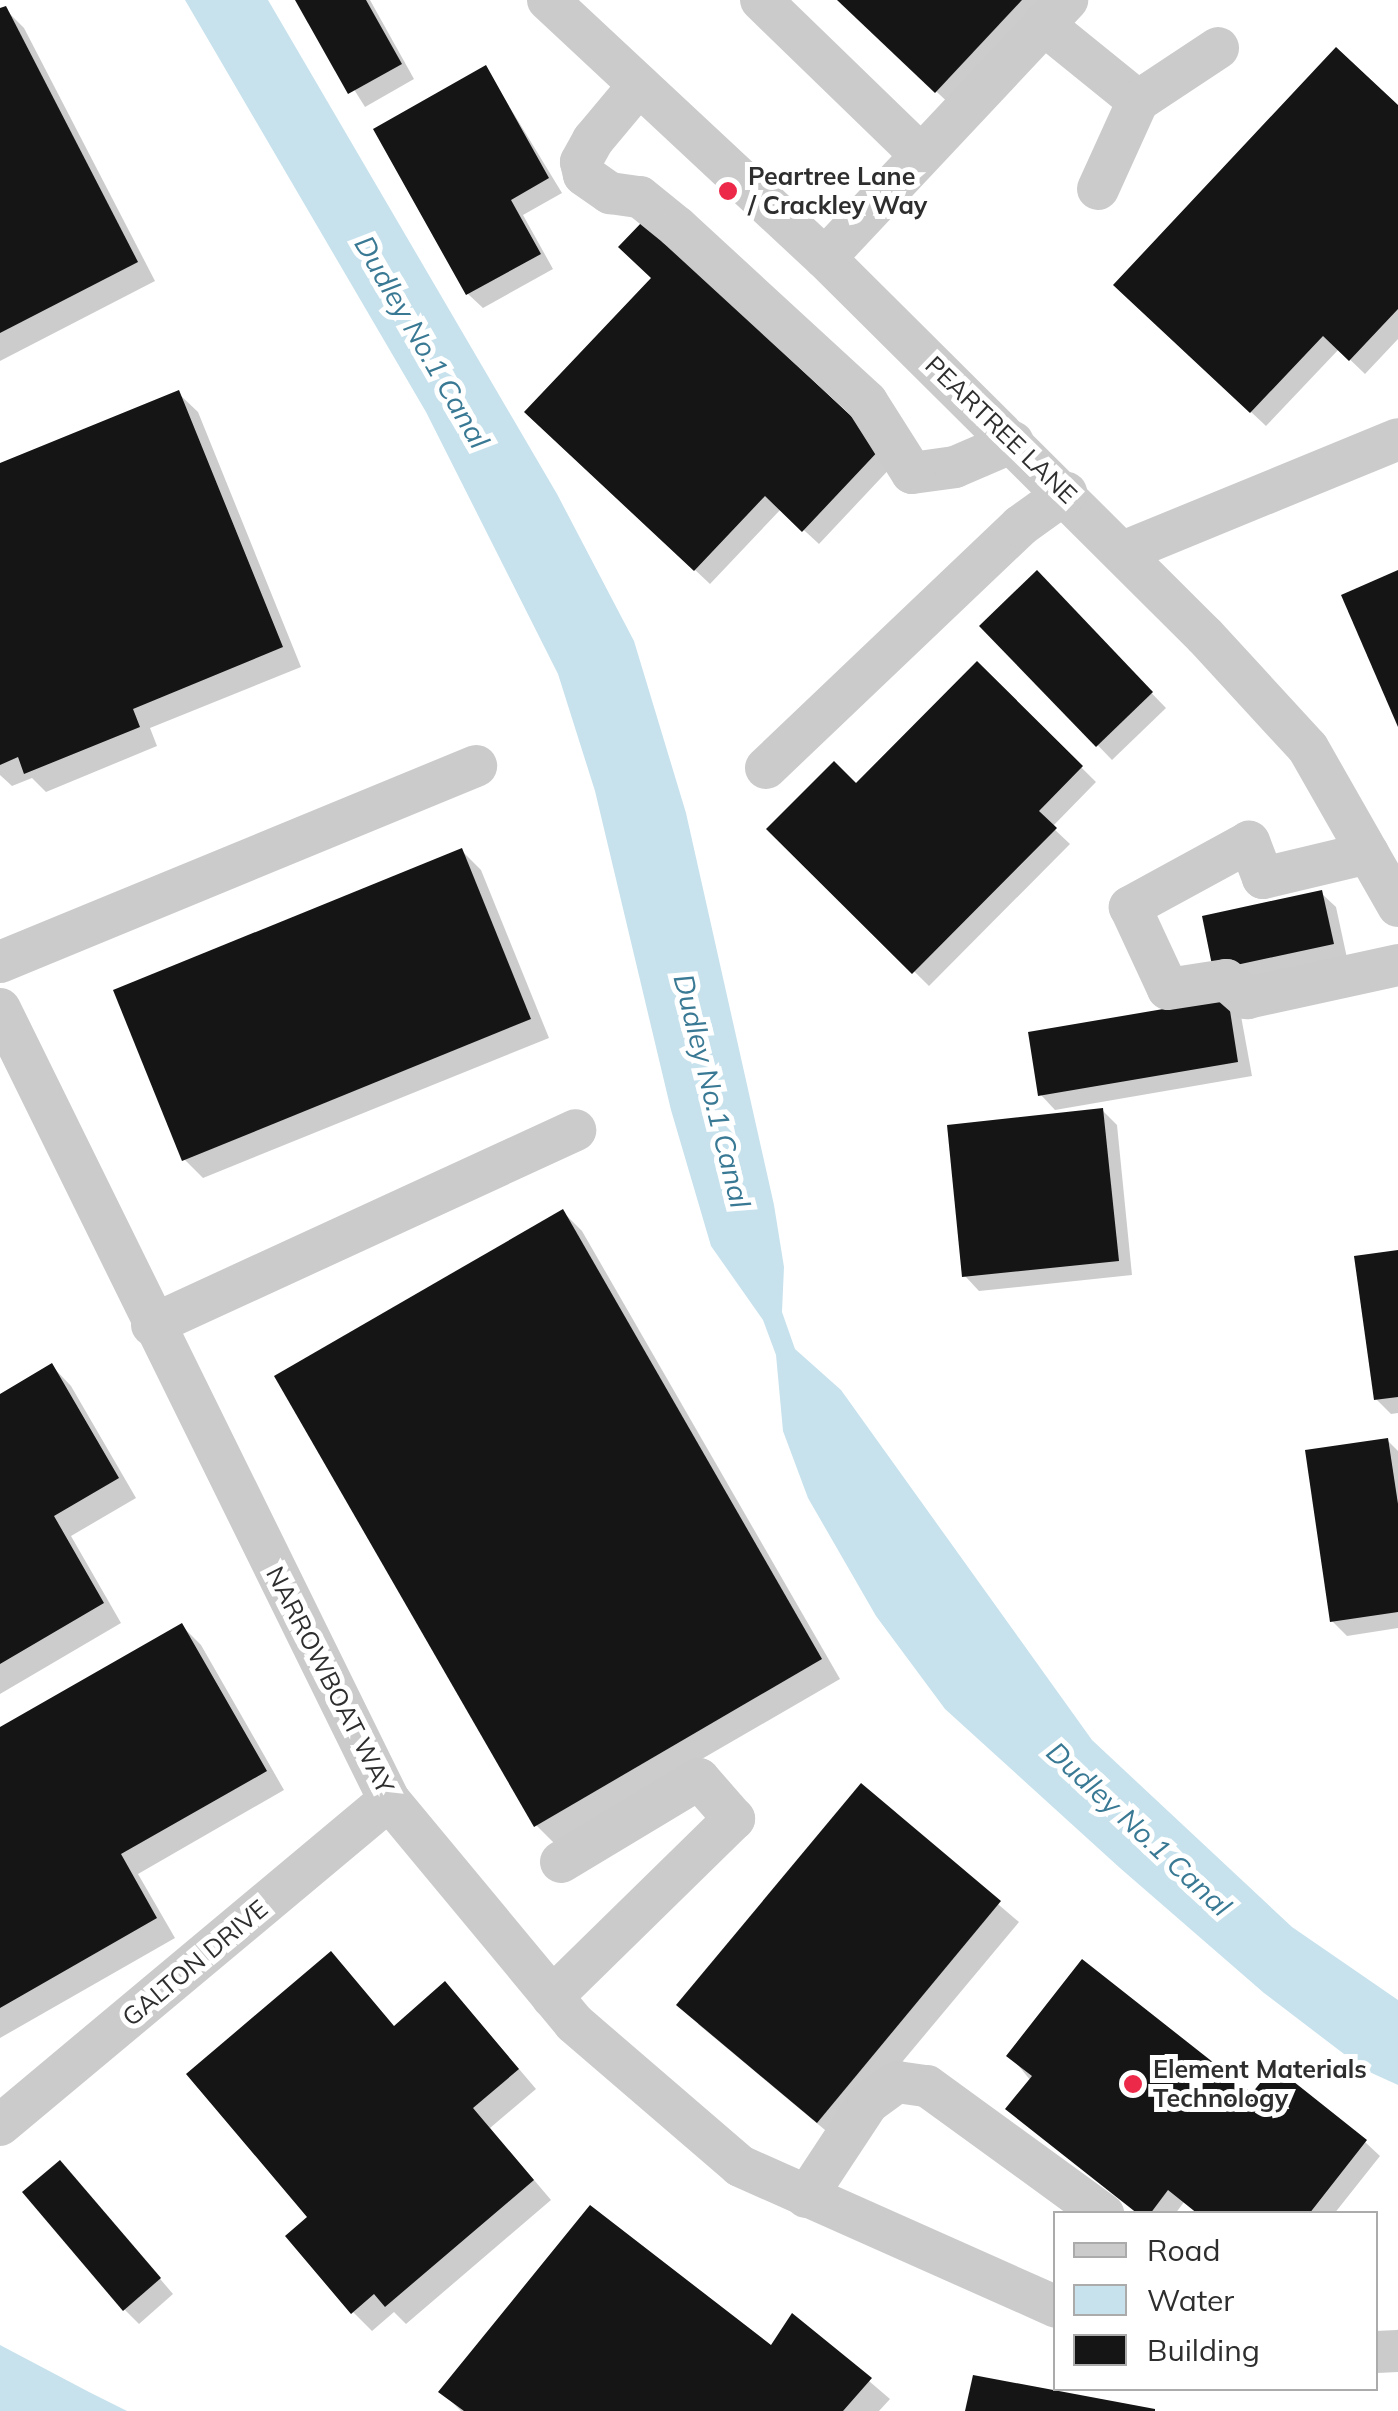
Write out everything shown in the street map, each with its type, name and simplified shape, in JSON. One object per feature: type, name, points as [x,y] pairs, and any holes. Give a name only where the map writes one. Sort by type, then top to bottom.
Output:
[{"type":"street","name":"PEARTREE LANE","points":[[548,0],[825,258],[1066,493],[1308,748],[1398,906]]},
{"type":"street","points":[[761,0],[920,154]]},
{"type":"street","points":[[825,258],[1055,12],[1138,101]]},
{"type":"street","points":[[1098,189],[1138,101],[1218,48]]},
{"type":"street","points":[[639,85],[592,140],[581,162],[584,174],[610,193],[640,197],[677,226],[867,402],[912,472],[955,467],[1014,442]]},
{"type":"street","points":[[1123,552],[1398,439]]},
{"type":"street","points":[[766,768],[1020,526],[1066,493]]},
{"type":"street","points":[[0,962],[476,766]]},
{"type":"street","points":[[1368,853],[1263,878],[1249,842],[1130,907],[1168,989],[1226,980],[1247,998],[1398,965]]},
{"type":"street","name":"NARROWBOAT WAY","points":[[0,1009],[152,1326],[389,1800],[552,1997],[740,2166],[1053,2306]]},
{"type":"street","points":[[152,1326],[575,1130]]},
{"type":"street","points":[[552,1997],[734,1819],[699,1778],[561,1862]]},
{"type":"street","name":"GALTON DRIVE","points":[[0,2124],[389,1800]]},
{"type":"street","points":[[806,2197],[868,2103],[898,2082],[927,2086],[1099,2211]]},
{"type":"water","name":"Dudley No.1 Canal","points":[[185,0],[268,0],[557,494],[634,641],[686,813],[774,1205],[784,1267],[782,1312],[795,1349],[841,1390],[1092,1740],[1292,1927],[1398,2000],[1398,2085],[1365,2070],[1264,1993],[1120,1868],[945,1709],[876,1616],[808,1498],[783,1431],[776,1355],[763,1320],[711,1246],[671,1110],[595,791],[558,674],[426,412]]},
{"type":"water","points":[[0,2345],[89,2392],[127,2411],[0,2411]]},
{"type":"building","points":[[295,0],[366,0],[402,64],[348,94]]},
{"type":"building","points":[[837,0],[1022,0],[935,93]]},
{"type":"building","points":[[6,6],[138,262],[0,333],[0,8]]},
{"type":"building","points":[[1336,47],[1398,105],[1398,309],[1349,361],[1323,336],[1250,413],[1113,285]]},
{"type":"building","points":[[486,65],[549,178],[511,200],[541,254],[466,295],[373,129]]},
{"type":"building","points":[[643,221],[883,446],[802,532],[765,496],[694,571],[524,412],[651,278],[618,247]]},
{"type":"building","points":[[179,390],[283,647],[133,709],[140,727],[24,774],[18,757],[0,765],[0,463]]},
{"type":"building","points":[[1037,570],[1153,692],[1096,747],[979,626]]},
{"type":"building","points":[[1398,570],[1398,727],[1341,595]]},
{"type":"building","points":[[977,661],[1083,766],[1039,811],[1057,828],[912,974],[766,829],[834,761],[856,783]]},
{"type":"building","points":[[462,848],[531,1019],[182,1161],[113,990]]},
{"type":"building","points":[[1322,890],[1334,944],[1213,970],[1202,916]]},
{"type":"building","points":[[1228,998],[1238,1062],[1038,1096],[1028,1032]]},
{"type":"building","points":[[1103,1108],[1119,1261],[962,1277],[947,1125]]},
{"type":"building","points":[[563,1209],[822,1659],[534,1827],[274,1376]]},
{"type":"building","points":[[1398,1250],[1398,1397],[1374,1400],[1354,1256]]},
{"type":"building","points":[[52,1363],[119,1478],[54,1516],[104,1603],[0,1664],[0,1394]]},
{"type":"building","points":[[1388,1438],[1398,1504],[1398,1612],[1330,1622],[1305,1450]]},
{"type":"building","points":[[182,1623],[267,1771],[121,1854],[157,1918],[0,2008],[0,1727]]},
{"type":"building","points":[[861,1783],[1001,1901],[817,2123],[676,2005]]},
{"type":"building","points":[[331,1951],[394,2026],[445,1981],[519,2069],[473,2108],[534,2180],[385,2307],[374,2294],[351,2314],[285,2236],[307,2217],[186,2074]]},
{"type":"building","name":"Element Materials Technology","points":[[1082,1959],[1252,2093],[1274,2066],[1367,2140],[1311,2211],[1194,2211],[1168,2190],[1152,2211],[1134,2211],[1005,2109],[1032,2076],[1006,2056]]},
{"type":"building","points":[[60,2160],[161,2278],[123,2311],[22,2192]]},
{"type":"building","points":[[590,2205],[771,2345],[792,2313],[872,2378],[843,2411],[464,2411],[438,2392]]},
{"type":"building","points":[[973,2375],[1155,2409],[1155,2411],[965,2411]]},
{"type":"place","name":"Peartree Lane / Crackley Way","points":[[728,191]]},
{"type":"place","name":"Element Materials Technology","points":[[1133,2084]]}]
